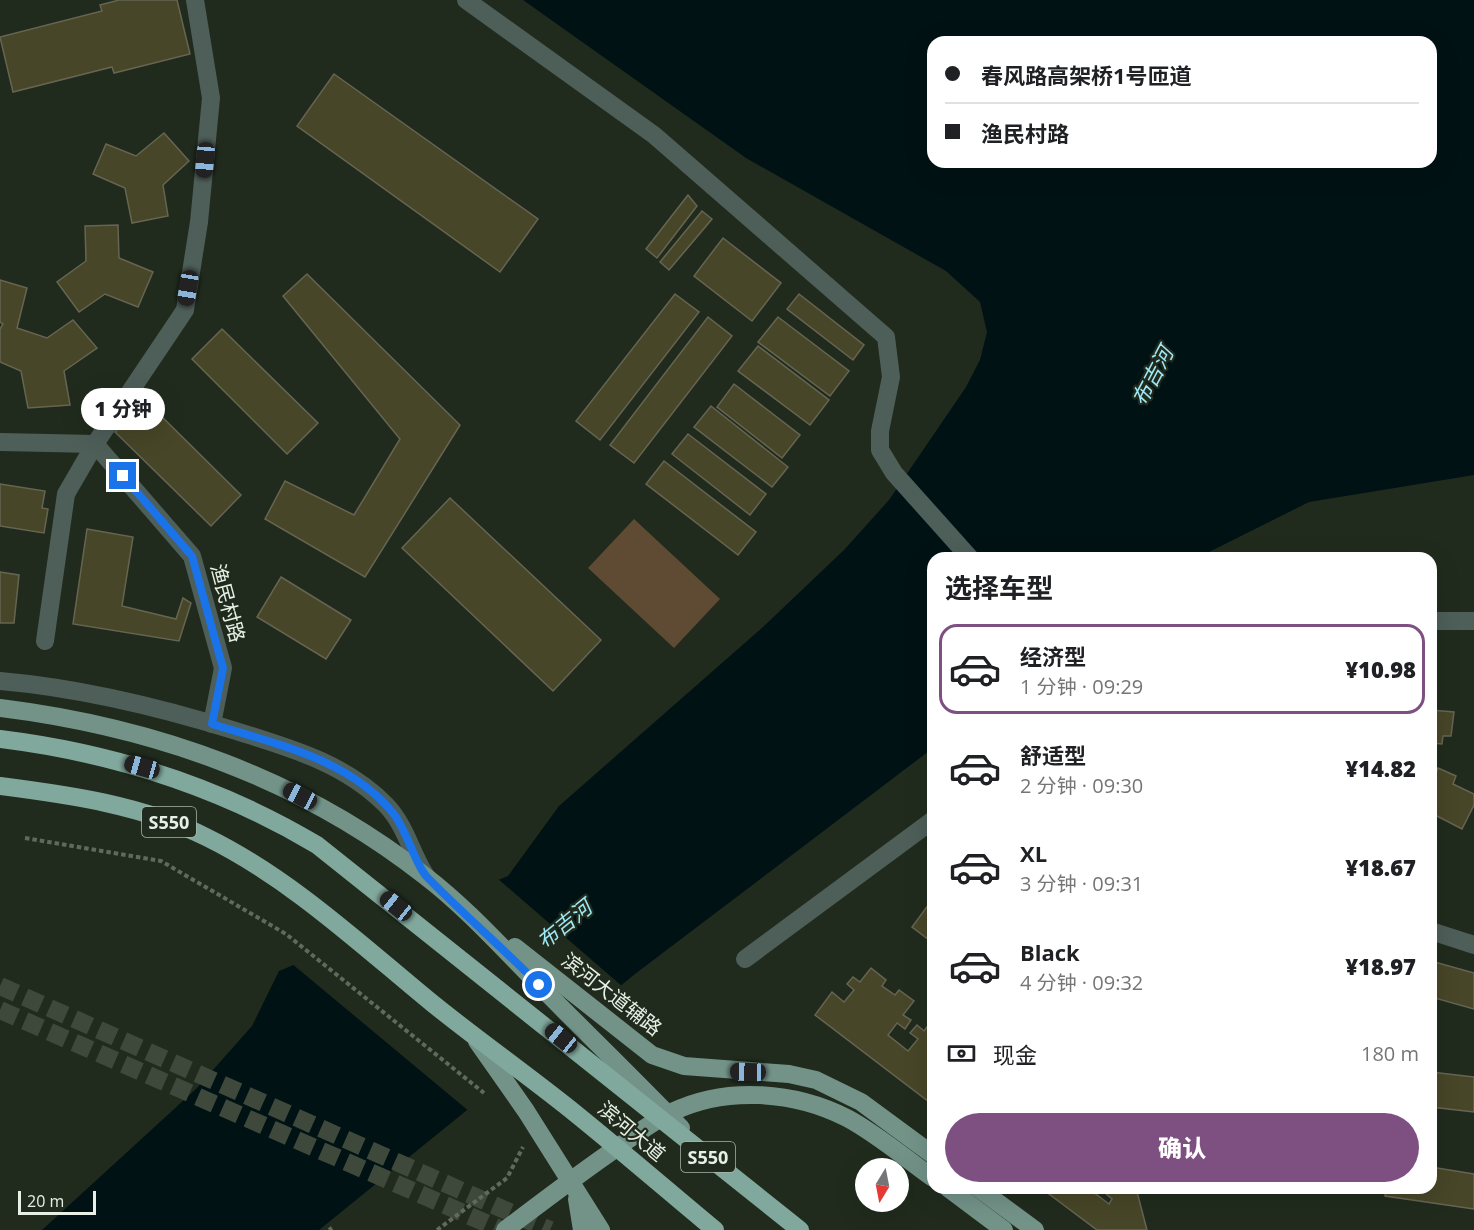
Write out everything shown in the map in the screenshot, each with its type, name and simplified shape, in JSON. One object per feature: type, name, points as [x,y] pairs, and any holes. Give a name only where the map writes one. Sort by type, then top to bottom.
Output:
[{"type":"highway","name":"S550","points":[[0,739],[101,755],[163,773],[270,817],[341,862],[622,1077]]},
{"type":"highway","name":"S550","points":[[0,786],[62,794],[155,816],[205,836],[249,861],[317,910],[472,1035]]},
{"type":"highway","name":"滨河大道","points":[[472,1035],[575,1113],[715,1230]]},
{"type":"highway","name":"滨河大道","points":[[622,1077],[709,1158],[800,1230]]},
{"type":"main road","points":[[0,708],[73,718],[207,754],[281,786],[354,826],[445,892],[622,1077]]},
{"type":"main road","points":[[0,794],[62,794]]},
{"type":"main road","name":"滨河大道辅路","points":[[445,892],[652,1055],[684,1065],[789,1074],[816,1080],[861,1102],[927,1151]]},
{"type":"main road","points":[[472,1035],[543,1137],[601,1230]]},
{"type":"main road","points":[[505,1230],[597,1161],[672,1112],[703,1101],[741,1095],[781,1096],[812,1104],[848,1119],[927,1174]]},
{"type":"main road","points":[[543,1137],[576,1193],[582,1230]]},
{"type":"main road","points":[[956,1194],[1004,1230]]},
{"type":"main road","points":[[986,1194],[1035,1230]]},
{"type":"street","points":[[45,641],[66,494],[95,444],[185,310],[199,222],[211,98],[195,0]]},
{"type":"street","points":[[466,0],[654,135],[886,337],[891,377],[880,431],[880,450],[894,473],[965,552]]},
{"type":"street","points":[[0,442],[95,444]]},
{"type":"street","name":"渔民村路","points":[[95,444],[192,556],[223,668],[212,724]]},
{"type":"street","points":[[1437,621],[1474,621]]},
{"type":"street","points":[[0,681],[111,697],[212,724],[316,758],[360,783],[394,814],[410,839],[426,876]]},
{"type":"street","points":[[745,958],[927,824]]},
{"type":"street","points":[[1437,933],[1474,945]]},
{"type":"path","points":[[26,838],[161,861],[286,934],[486,1094]]},
{"type":"path","points":[[437,1230],[507,1178],[524,1149],[518,1140]]},
{"type":"shaded area","points":[[634,519],[720,599],[674,648],[588,568]]},
{"type":"water","name":"布吉河","points":[[523,0],[1474,0],[1474,475],[1309,502],[1209,552],[927,552],[927,753],[635,974],[319,1230],[42,1230],[196,1089],[252,1026],[279,971],[508,876],[559,806],[763,627],[844,550],[889,500],[966,387],[980,360],[987,332],[980,302],[946,271],[746,158]]},
{"type":"pier","points":[[497,878],[623,987],[470,1112],[291,963]]},
{"type":"building","points":[[119,0],[177,0],[190,54],[114,73],[112,67],[13,92],[0,37],[102,11],[100,5]]},
{"type":"building","points":[[334,74],[538,219],[500,272],[297,126]]},
{"type":"building","points":[[164,133],[189,161],[163,185],[168,216],[132,223],[125,188],[93,174],[106,144],[136,156]]},
{"type":"building","points":[[688,195],[697,206],[657,258],[646,249]]},
{"type":"building","points":[[702,211],[712,219],[669,270],[660,262]]},
{"type":"building","points":[[118,225],[119,258],[153,272],[138,307],[105,294],[79,312],[57,282],[86,261],[85,226]]},
{"type":"building","points":[[723,238],[781,283],[752,321],[694,276]]},
{"type":"building","points":[[307,274],[460,425],[365,577],[265,519],[285,481],[354,515],[400,439],[283,296]]},
{"type":"building","points":[[0,280],[27,288],[17,328],[47,338],[73,320],[97,348],[64,371],[70,405],[28,408],[21,371],[0,362],[0,329],[3,324],[0,322]]},
{"type":"building","points":[[675,294],[699,312],[600,440],[576,421]]},
{"type":"building","points":[[799,294],[864,345],[853,360],[787,309]]},
{"type":"building","points":[[708,317],[732,336],[634,463],[610,445]]},
{"type":"building","points":[[778,317],[849,371],[830,396],[758,342]]},
{"type":"building","points":[[222,329],[318,423],[287,454],[192,359]]},
{"type":"building","points":[[758,346],[829,400],[810,425],[738,371]]},
{"type":"building","points":[[734,384],[800,435],[782,458],[717,407]]},
{"type":"building","points":[[146,401],[241,495],[211,526],[115,432]]},
{"type":"building","points":[[711,406],[788,467],[772,487],[694,427]]},
{"type":"building","points":[[688,434],[766,494],[750,515],[672,454]]},
{"type":"building","points":[[664,461],[756,532],[738,555],[646,484]]},
{"type":"building","points":[[0,484],[45,491],[42,508],[48,509],[44,533],[0,526]]},
{"type":"building","points":[[450,498],[601,640],[553,691],[402,548]]},
{"type":"building","points":[[87,529],[133,537],[122,606],[176,619],[183,598],[191,603],[179,641],[73,624]]},
{"type":"building","points":[[0,572],[19,575],[14,623],[0,623]]},
{"type":"building","points":[[281,577],[351,620],[326,659],[257,617]]},
{"type":"building","points":[[1437,711],[1454,712],[1451,736],[1443,736],[1442,744],[1437,744]]},
{"type":"building","points":[[1438,768],[1456,776],[1453,784],[1474,794],[1474,805],[1462,829],[1437,816]]},
{"type":"building","points":[[927,907],[927,938],[912,927]]},
{"type":"building","points":[[1437,963],[1474,973],[1474,1009],[1437,999]]},
{"type":"building","points":[[871,968],[886,980],[882,986],[895,995],[899,990],[914,1001],[903,1015],[911,1020],[905,1029],[897,1023],[888,1035],[908,1051],[918,1039],[910,1033],[917,1025],[924,1031],[927,1027],[927,1100],[815,1015],[832,992],[844,1002],[854,990],[847,984],[853,977],[860,982]]},
{"type":"building","points":[[1437,1073],[1474,1077],[1474,1112],[1437,1108]]},
{"type":"building","points":[[1437,1168],[1474,1174],[1474,1209],[1385,1196],[1385,1194],[1437,1194]]},
{"type":"building","points":[[1049,1194],[1096,1194],[1109,1204],[1112,1199],[1106,1194],[1138,1194],[1147,1230],[1097,1230]]},
{"type":"tunnel","points":[[0,986],[550,1230]]},
{"type":"tunnel","points":[[0,1010],[502,1230]]},
{"type":"route","points":[[123,476],[192,556],[223,668],[212,724],[316,758],[333,765],[360,783],[394,814],[410,839],[426,876],[539,985]]}]
